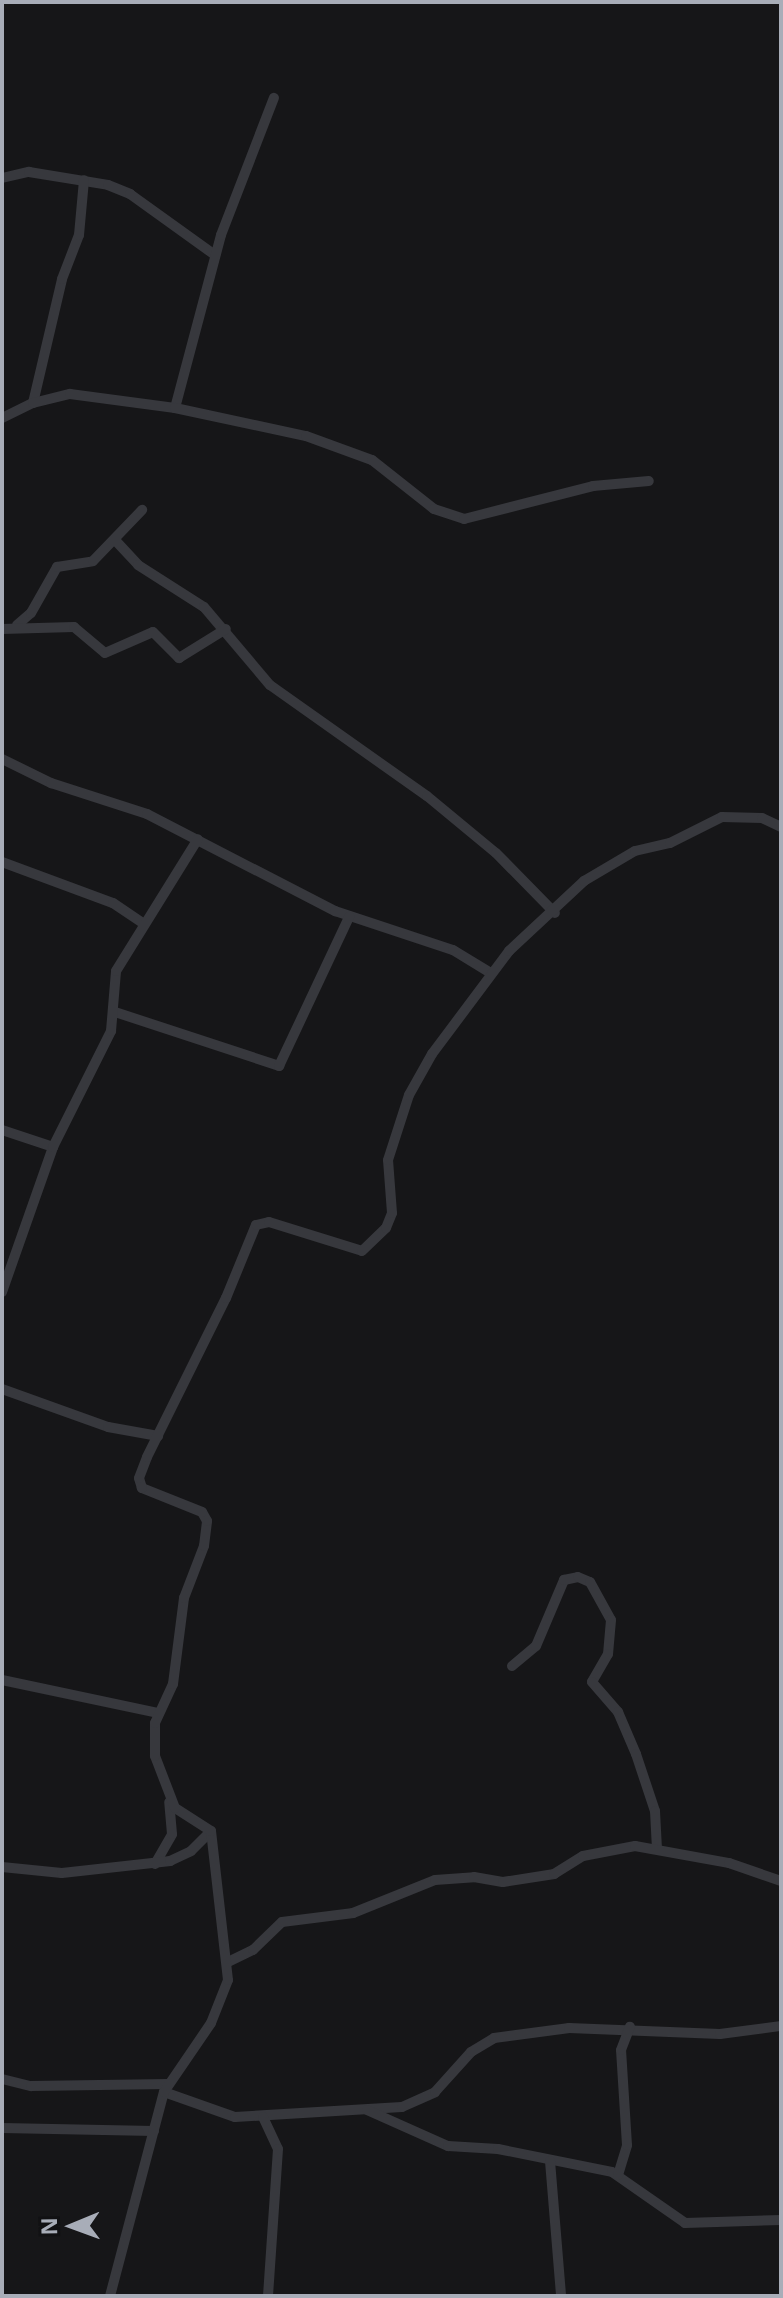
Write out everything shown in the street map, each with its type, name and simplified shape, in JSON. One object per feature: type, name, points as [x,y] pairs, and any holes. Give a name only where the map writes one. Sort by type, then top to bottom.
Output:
[{"type":"street","points":[[175,408],[215,255],[274,98]]},
{"type":"street","points":[[2,178],[29,172],[84,180],[130,194],[215,255]]},
{"type":"street","points":[[33,403],[62,279],[79,235],[84,180]]},
{"type":"street","points":[[2,418],[33,403],[70,394],[175,408],[355,451],[396,475],[449,518],[464,519],[606,484],[649,481]]},
{"type":"street","points":[[7,625],[31,613],[57,567],[85,565],[115,540],[142,510]]},
{"type":"street","points":[[115,540],[138,565],[185,592],[226,629],[270,685],[427,796],[496,853],[555,913]]},
{"type":"street","points":[[7,625],[74,627],[105,653],[153,632],[179,658],[226,629]]},
{"type":"street","points":[[2,776],[4,761],[147,814],[349,917],[453,950],[489,972]]},
{"type":"street","points":[[155,1864],[172,1834],[169,1800],[155,1756],[158,1713],[173,1684],[184,1598],[207,1529],[202,1512],[142,1488],[141,1472],[256,1225],[269,1222],[362,1251],[386,1228],[392,1213],[388,1160],[409,1095],[489,972],[555,913],[584,881],[609,866],[713,820],[762,818],[781,827]]},
{"type":"street","points":[[3,1288],[53,1147],[104,1049],[115,1012],[116,971],[198,839]]},
{"type":"street","points":[[2,862],[113,903],[143,923]]},
{"type":"street","points":[[115,1012],[279,1066],[349,917]]},
{"type":"street","points":[[2,1130],[53,1147]]},
{"type":"street","points":[[2,1389],[108,1427],[158,1436]]},
{"type":"street","points":[[512,1666],[536,1646],[564,1580],[573,1576],[590,1582],[611,1620],[608,1654],[592,1682],[614,1706],[631,1741],[655,1811],[657,1847]]},
{"type":"street","points":[[2,1680],[158,1713]]},
{"type":"street","points":[[110,2296],[166,2088],[211,2023],[228,1980],[211,1831],[169,1800]]},
{"type":"street","points":[[2,1867],[62,1873],[155,1864],[182,1857],[211,1831]]},
{"type":"street","points":[[228,1962],[253,1950],[282,1922],[353,1913],[420,1883],[458,1877],[511,1881],[554,1874],[583,1856],[657,1847],[781,1881]]},
{"type":"street","points":[[2,2079],[31,2086],[166,2088],[235,2117],[367,2110],[422,2101],[471,2052],[494,2038],[569,2028],[630,2027],[720,2034],[781,2026]]},
{"type":"street","points":[[618,2175],[627,2145],[621,2050],[630,2027]]},
{"type":"street","points":[[367,2110],[448,2146],[498,2149],[618,2175],[685,2223],[781,2220]]},
{"type":"street","points":[[263,2117],[278,2149],[268,2296]]},
{"type":"street","points":[[2,2128],[154,2131]]},
{"type":"street","points":[[550,2161],[561,2296]]}]
